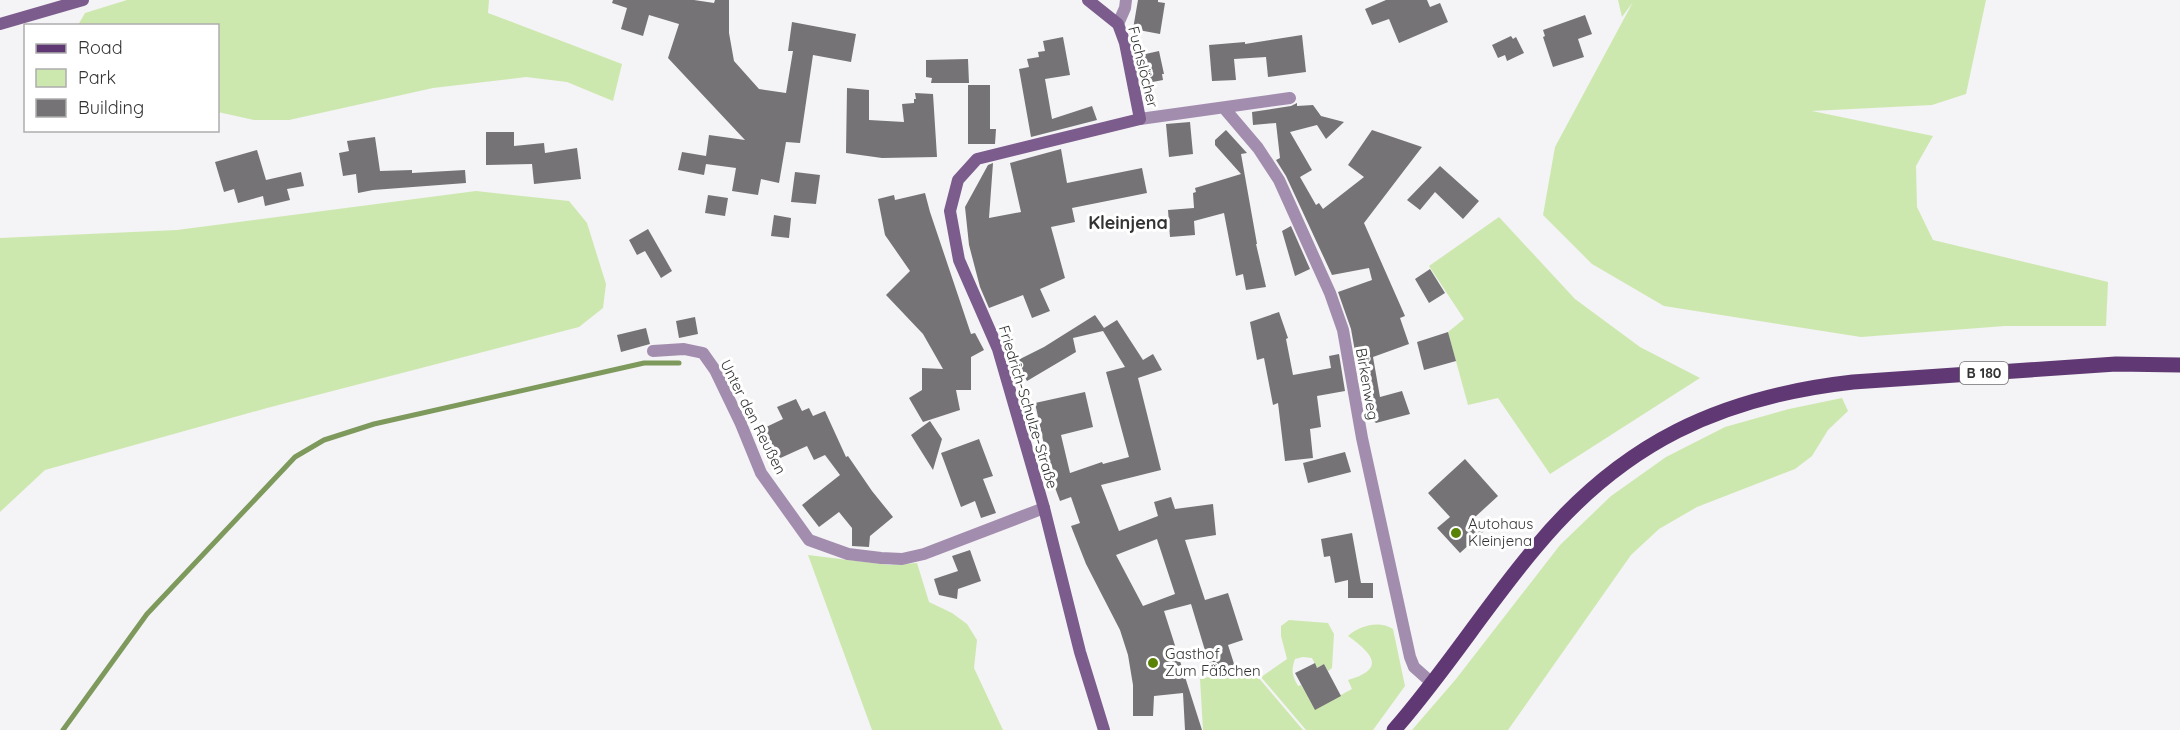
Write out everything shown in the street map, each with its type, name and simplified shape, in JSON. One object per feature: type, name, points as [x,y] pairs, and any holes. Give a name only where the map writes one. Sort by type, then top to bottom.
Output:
[{"type":"main road","name":"B 180","points":[[1394,730],[1536,546],[1580,499],[1604,477],[1636,454],[1687,425],[1716,412],[1790,391],[1853,382],[2116,364],[2180,365]]},
{"type":"street","points":[[0,24],[83,0]]},
{"type":"street","name":"Fuchslöcher","points":[[1088,0],[1118,24],[1125,43],[1140,119]]},
{"type":"street","points":[[1118,24],[1126,0]]},
{"type":"street","points":[[1140,119],[1290,98]]},
{"type":"street","name":"Birkenweg","points":[[1224,108],[1258,148],[1279,180],[1330,293],[1343,330],[1362,438],[1410,657],[1414,667],[1432,683]]},
{"type":"street","name":"Friedrich-Schulze-Straße","points":[[1104,730],[1080,652],[1044,507],[998,349],[959,260],[950,210],[958,180],[977,159],[1140,119]]},
{"type":"street","name":"Unter den Reußen","points":[[653,351],[684,350],[703,353],[715,370],[761,473],[809,540],[848,554],[881,558],[924,555],[1044,507]]},
{"type":"green space","points":[[127,0],[489,0],[488,13],[622,64],[613,101],[567,82],[526,77],[433,88],[289,120],[254,120],[219,112],[219,24],[79,24],[85,13]]},
{"type":"green space","points":[[1618,0],[1986,0],[1966,94],[1932,105],[1812,111],[1933,136],[1916,166],[1917,207],[1933,240],[2108,282],[2106,326],[2005,326],[1861,337],[1664,306],[1592,264],[1543,215],[1555,147],[1633,2],[1622,17]]},
{"type":"green space","points":[[476,191],[569,201],[587,223],[606,284],[603,308],[579,327],[267,408],[45,470],[0,512],[0,238],[177,230]]},
{"type":"green space","points":[[1499,217],[1575,299],[1640,347],[1700,378],[1550,474],[1498,398],[1468,405],[1448,332],[1464,319],[1429,266]]},
{"type":"green space","points":[[1842,398],[1848,411],[1828,430],[1812,456],[1795,469],[1697,507],[1659,529],[1631,555],[1508,730],[1412,730],[1456,679],[1560,545],[1611,496],[1666,457],[1725,427],[1789,409]]},
{"type":"green space","points":[[808,555],[889,565],[917,563],[929,602],[952,613],[967,624],[977,640],[974,668],[1003,730],[872,730]]},
{"type":"green space","points":[[1289,620],[1328,623],[1334,634],[1332,668],[1328,671],[1324,664],[1317,668],[1312,658],[1295,659],[1293,673],[1296,682],[1298,686],[1301,685],[1315,709],[1352,689],[1348,680],[1360,676],[1371,666],[1372,660],[1369,654],[1348,636],[1369,625],[1382,625],[1393,629],[1405,686],[1373,730],[1306,730],[1261,677],[1287,659],[1281,626]]},
{"type":"green space","points":[[1236,670],[1252,670],[1303,730],[1203,730],[1200,679]]},
{"type":"building","points":[[613,0],[694,0],[714,3],[715,0],[729,0],[729,33],[734,61],[759,89],[786,93],[793,51],[788,51],[792,22],[856,34],[851,62],[813,55],[800,143],[786,142],[779,183],[761,179],[758,195],[732,191],[736,168],[706,164],[704,175],[678,170],[682,152],[706,156],[709,135],[745,140],[668,58],[679,24],[649,15],[643,36],[621,29],[627,8],[612,3]]},
{"type":"building","points":[[1138,0],[1158,0],[1158,2],[1165,3],[1160,34],[1133,29]]},
{"type":"building","points":[[1386,0],[1427,0],[1430,7],[1440,3],[1448,22],[1399,43],[1389,19],[1372,25],[1365,9]]},
{"type":"building","points":[[1585,15],[1592,34],[1578,39],[1584,57],[1553,67],[1543,37],[1545,36],[1543,30]]},
{"type":"building","points":[[1302,35],[1306,72],[1268,77],[1266,57],[1234,59],[1236,80],[1212,81],[1209,45],[1245,42],[1245,44]]},
{"type":"building","points":[[1511,36],[1513,39],[1516,37],[1524,53],[1507,61],[1505,55],[1498,58],[1492,45]]},
{"type":"building","points":[[1063,37],[1070,75],[1045,79],[1052,119],[1092,106],[1097,120],[1031,137],[1019,69],[1029,67],[1027,59],[1039,57],[1038,52],[1045,51],[1043,41]]},
{"type":"building","points":[[1159,51],[1164,74],[1162,74],[1163,80],[1147,83],[1141,55]]},
{"type":"building","points":[[968,59],[969,83],[931,83],[932,78],[926,77],[926,60]]},
{"type":"building","points":[[968,85],[990,85],[990,129],[996,129],[995,144],[968,144]]},
{"type":"building","points":[[847,88],[869,90],[869,120],[904,122],[902,104],[914,103],[915,93],[933,94],[937,157],[882,158],[846,153]]},
{"type":"building","points":[[1297,103],[1297,106],[1313,105],[1321,116],[1344,122],[1326,139],[1317,125],[1290,132],[1312,170],[1300,177],[1316,205],[1319,203],[1323,209],[1364,177],[1348,165],[1372,130],[1422,147],[1364,223],[1405,316],[1400,318],[1409,344],[1373,357],[1380,397],[1402,391],[1410,414],[1376,423],[1366,413],[1351,329],[1338,292],[1372,280],[1369,268],[1332,275],[1286,176],[1276,160],[1280,158],[1276,123],[1253,125],[1252,112]]},
{"type":"building","points":[[1190,122],[1193,154],[1169,157],[1166,124]]},
{"type":"building","points":[[1226,130],[1247,153],[1241,154],[1256,244],[1266,287],[1246,290],[1243,274],[1236,276],[1224,213],[1194,221],[1195,235],[1170,237],[1168,210],[1194,208],[1195,188],[1241,174],[1215,145],[1215,140]]},
{"type":"building","points":[[486,132],[514,132],[514,146],[544,143],[545,153],[577,148],[581,179],[534,184],[532,164],[486,165]]},
{"type":"building","points":[[375,137],[380,171],[412,170],[412,173],[465,170],[466,183],[358,193],[356,174],[343,176],[339,153],[349,151],[347,141]]},
{"type":"building","points":[[1061,149],[1067,183],[1142,168],[1147,193],[1072,208],[1075,222],[1051,227],[1065,278],[1040,289],[1050,311],[1032,318],[1023,295],[989,308],[980,287],[969,245],[965,207],[988,165],[993,163],[989,218],[1021,212],[1010,163]]},
{"type":"building","points":[[257,150],[266,180],[301,172],[304,186],[287,189],[290,200],[265,206],[263,196],[238,203],[234,189],[224,192],[215,162]]},
{"type":"building","points":[[1440,166],[1479,201],[1463,219],[1435,192],[1420,210],[1407,200]]},
{"type":"building","points":[[795,172],[820,175],[816,204],[791,202]]},
{"type":"building","points":[[925,193],[971,334],[975,333],[984,350],[971,357],[971,390],[956,390],[960,410],[923,422],[909,398],[922,390],[922,368],[943,369],[923,334],[886,295],[910,271],[885,235],[878,199],[894,195],[895,200]]},
{"type":"building","points":[[708,195],[728,198],[725,216],[705,213]]},
{"type":"building","points":[[774,215],[791,218],[789,238],[771,236]]},
{"type":"building","points":[[1291,226],[1310,269],[1295,276],[1282,231]]},
{"type":"building","points":[[648,229],[672,271],[661,278],[645,251],[637,255],[629,240]]},
{"type":"building","points":[[1430,269],[1445,293],[1429,303],[1415,279]]},
{"type":"building","points":[[1279,312],[1288,338],[1286,339],[1293,375],[1331,368],[1329,356],[1339,354],[1345,391],[1317,396],[1321,427],[1310,429],[1313,458],[1285,461],[1278,403],[1273,405],[1264,358],[1257,360],[1250,322]]},
{"type":"building","points":[[1095,315],[1104,328],[1117,320],[1143,360],[1153,354],[1162,370],[1138,378],[1161,470],[1101,485],[1119,531],[1158,516],[1154,502],[1171,497],[1175,509],[1213,504],[1216,535],[1185,540],[1205,600],[1228,593],[1243,640],[1228,645],[1236,670],[1213,677],[1191,604],[1164,611],[1202,730],[1185,730],[1183,693],[1154,696],[1153,716],[1133,716],[1133,685],[1128,655],[1120,630],[1086,564],[1071,526],[1080,523],[1071,497],[1060,501],[1051,477],[1035,403],[1085,392],[1093,427],[1061,435],[1070,473],[1102,462],[1103,464],[1129,457],[1106,372],[1125,367],[1103,331],[1073,338],[1076,352],[1027,381],[1016,361],[1044,347]],"holes":[[[1157,539],[1175,594],[1143,606],[1116,555]]]},
{"type":"building","points":[[695,317],[698,334],[679,338],[676,321]]},
{"type":"building","points":[[646,328],[650,344],[621,352],[617,335]]},
{"type":"building","points":[[1448,332],[1456,361],[1424,370],[1417,342]]},
{"type":"building","points":[[796,399],[802,411],[809,408],[813,416],[825,411],[846,457],[848,456],[893,517],[870,536],[869,547],[852,546],[852,528],[839,512],[819,527],[802,505],[840,475],[825,455],[814,460],[807,446],[776,460],[762,429],[783,419],[777,407]]},
{"type":"building","points":[[930,421],[942,439],[933,470],[911,435]]},
{"type":"building","points":[[979,439],[993,476],[983,479],[996,513],[981,518],[975,501],[961,507],[941,453]]},
{"type":"building","points":[[1345,452],[1351,472],[1308,483],[1303,463]]},
{"type":"building","points":[[1465,459],[1498,496],[1474,518],[1485,530],[1460,553],[1437,528],[1450,517],[1428,493]]},
{"type":"building","points":[[1352,533],[1361,583],[1373,583],[1373,598],[1348,598],[1348,580],[1335,583],[1330,556],[1324,557],[1321,539]]},
{"type":"building","points":[[970,550],[981,581],[958,589],[957,599],[939,595],[934,579],[958,571],[952,556]]},
{"type":"building","points":[[1315,663],[1317,668],[1324,664],[1341,696],[1315,710],[1295,673]]},
{"type":"waterway","points":[[63,730],[147,614],[295,457],[324,440],[374,424],[644,363],[679,363]]},
{"type":"place","name":"Autohaus Kleinjena","points":[[1456,533]]},
{"type":"place","name":"Gasthof Zum Fäßchen","points":[[1153,663]]},
{"type":"district","name":"Kleinjena","points":[[1128,223]]}]
